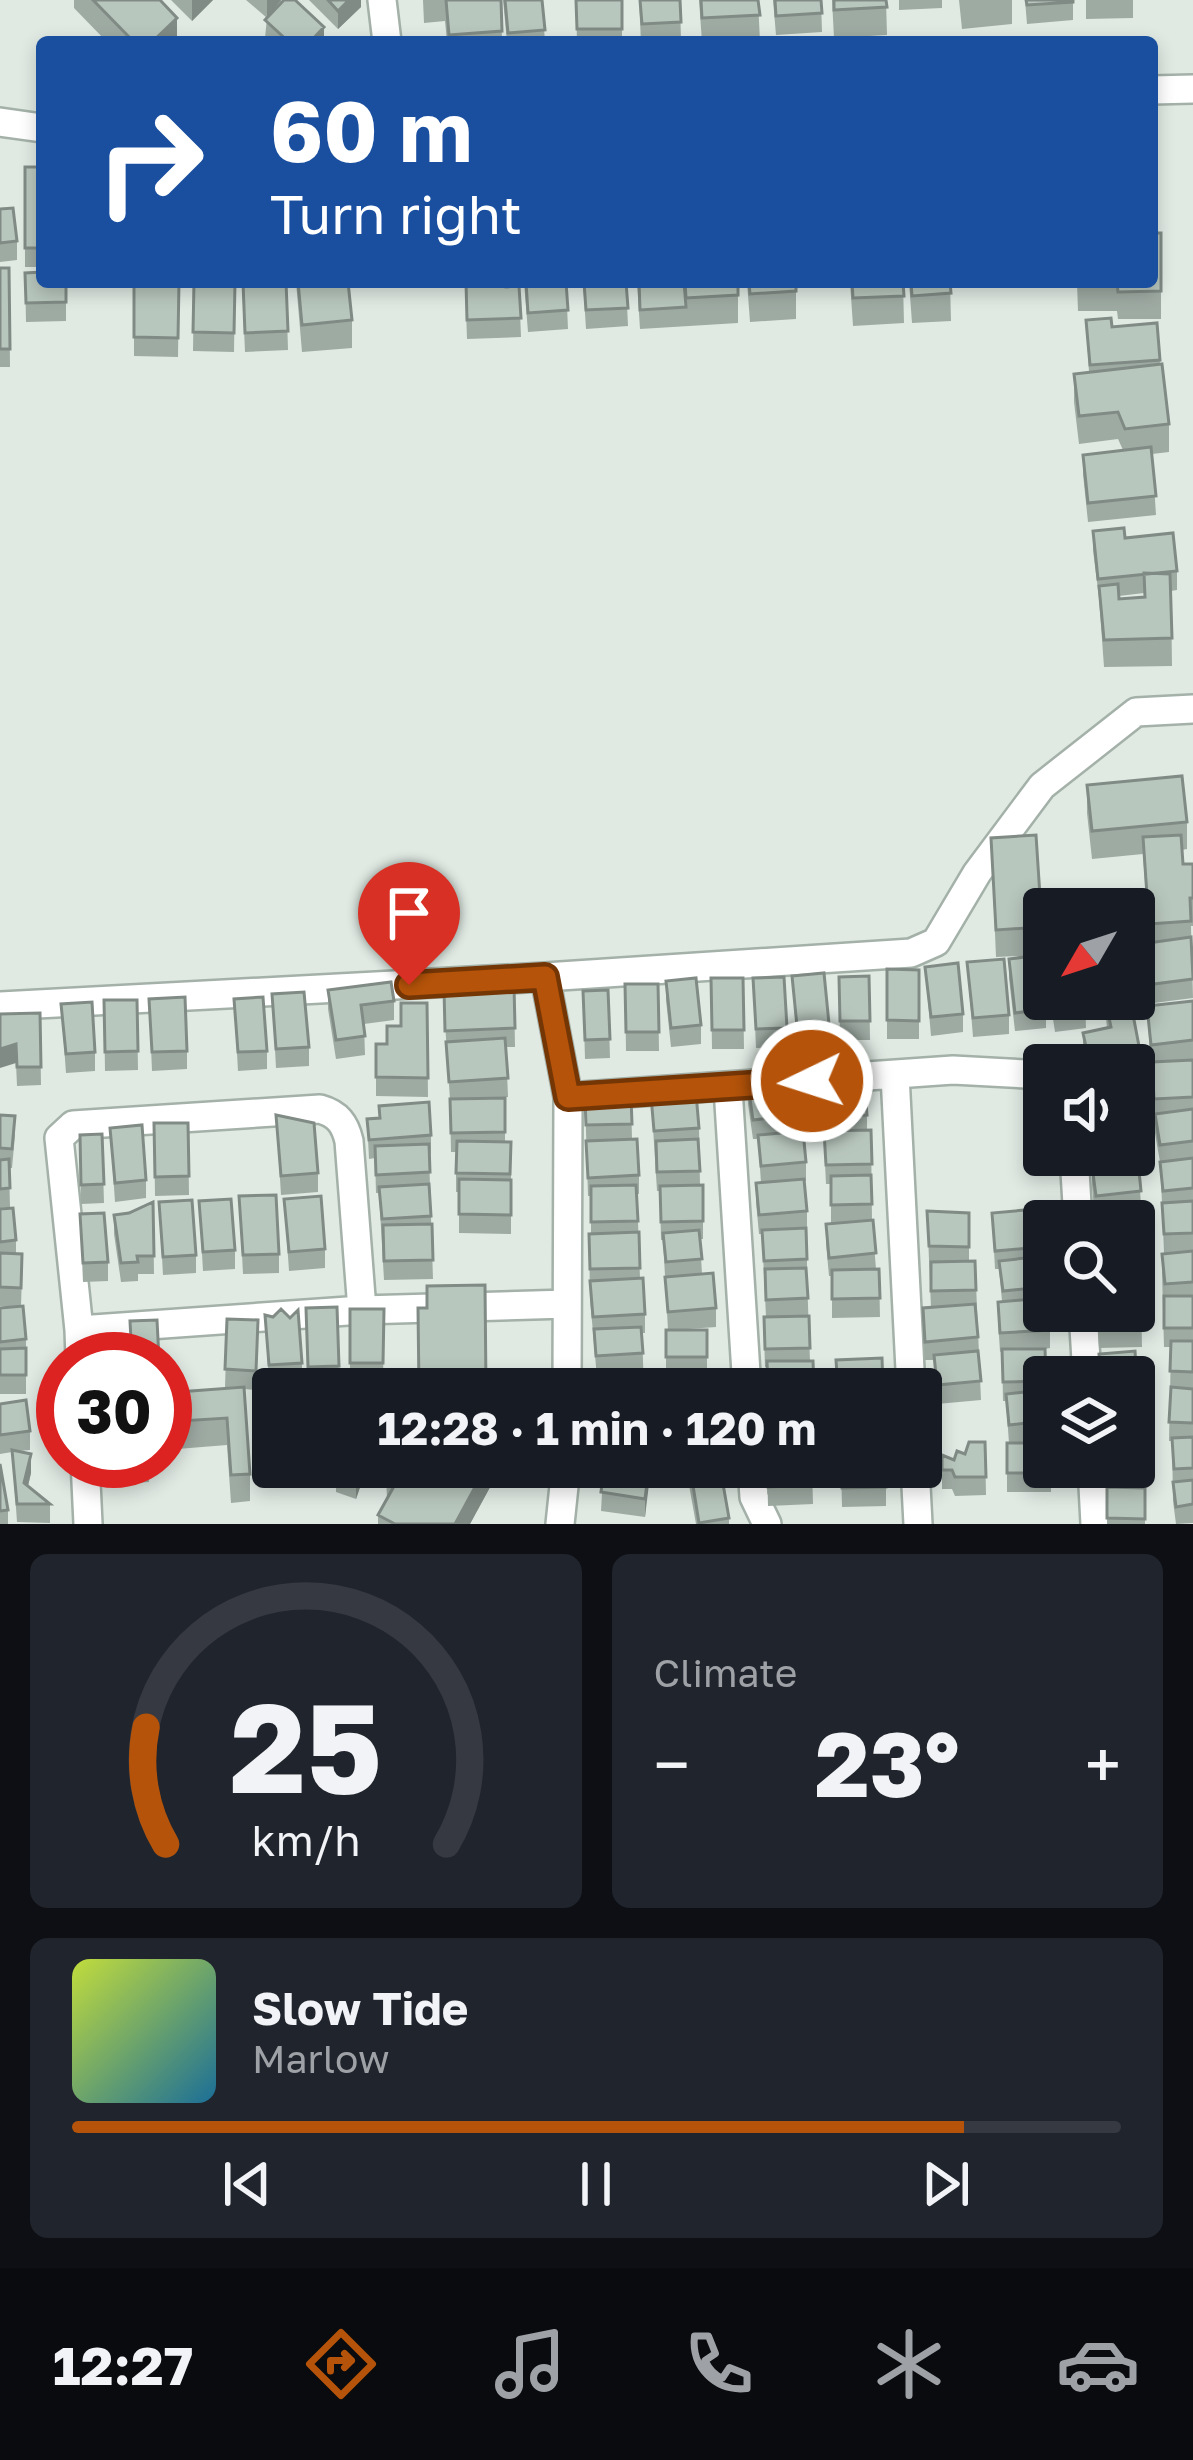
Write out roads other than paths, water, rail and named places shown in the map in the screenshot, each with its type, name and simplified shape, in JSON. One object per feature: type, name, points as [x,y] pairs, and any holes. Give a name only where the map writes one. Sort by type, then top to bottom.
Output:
[{"type":"street","points":[[382,0],[386,36]]},
{"type":"street","points":[[1158,90],[1193,89]]},
{"type":"street","points":[[0,122],[36,127]]},
{"type":"street","points":[[0,1006],[911,953],[936,942],[977,872],[1042,786],[1136,712],[1193,710]]},
{"type":"street","points":[[545,977],[568,1097],[567,1368]]},
{"type":"street","points":[[568,1097],[953,1070],[1023,1074]]},
{"type":"street","points":[[896,1075],[910,1368]]},
{"type":"street","points":[[728,1088],[746,1368]]},
{"type":"street","points":[[362,1310],[349,1141],[345,1126],[332,1112],[73,1125],[59,1138],[79,1330],[362,1310],[567,1304]]},
{"type":"street","points":[[86,1488],[88,1524]]},
{"type":"street","points":[[560,1524],[564,1488]]},
{"type":"street","points":[[753,1488],[767,1524]]},
{"type":"street","points":[[916,1488],[917,1524]]},
{"type":"street","points":[[1093,1488],[1094,1524]]}]
